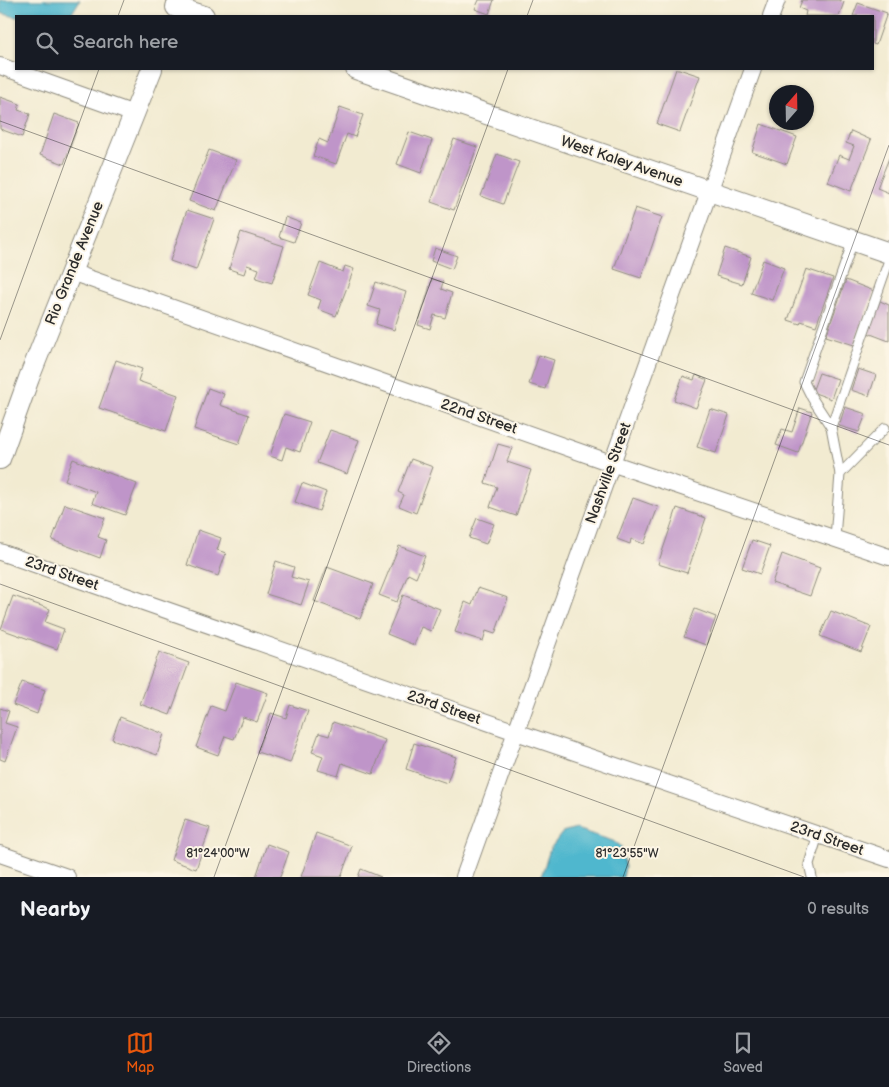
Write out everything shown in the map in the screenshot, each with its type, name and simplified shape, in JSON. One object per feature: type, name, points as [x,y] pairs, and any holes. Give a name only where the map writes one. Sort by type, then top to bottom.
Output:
[{"type":"street","points":[[771,15],[777,0]]},
{"type":"street","points":[[176,8],[200,15]]},
{"type":"street","points":[[0,66],[134,114]]},
{"type":"street","name":"Rio Grande Avenue","points":[[0,459],[70,272],[152,70]]},
{"type":"street","name":"West Kaley Avenue","points":[[359,70],[889,254]]},
{"type":"street","name":"Nashville Street","points":[[464,877],[753,70]]},
{"type":"street","name":"22nd Street","points":[[70,272],[611,462],[889,556]]},
{"type":"street","name":"23rd Street","points":[[0,552],[516,732],[889,859]]},
{"type":"street","points":[[0,854],[67,877]]},
{"type":"lane","points":[[835,538],[840,474],[831,426],[812,398],[804,382],[853,241]]},
{"type":"lane","points":[[831,426],[889,260]]},
{"type":"lane","points":[[840,474],[885,428]]},
{"type":"lane","points":[[812,877],[809,864],[818,835]]},
{"type":"water","points":[[0,0],[80,0],[71,15],[15,15],[15,17],[0,13]]},
{"type":"water","points":[[576,829],[613,841],[621,847],[625,867],[623,877],[541,877],[550,849],[562,833]]},
{"type":"building","points":[[479,0],[494,0],[489,14],[475,9]]},
{"type":"building","points":[[802,0],[838,0],[844,2],[839,15],[805,15],[806,11],[799,8]]},
{"type":"building","points":[[858,3],[887,13],[876,45],[874,44],[874,15],[853,15]]},
{"type":"building","points":[[676,70],[682,70],[700,76],[680,132],[657,124]]},
{"type":"building","points":[[0,97],[20,104],[18,110],[30,114],[22,137],[0,129]]},
{"type":"building","points":[[340,107],[363,115],[355,137],[347,134],[336,164],[313,156],[319,139],[328,143]]},
{"type":"building","points":[[54,114],[79,123],[64,164],[40,155]]},
{"type":"building","points":[[761,124],[769,127],[769,130],[778,130],[797,137],[787,164],[752,152]]},
{"type":"building","points":[[851,131],[871,140],[851,191],[828,182],[839,155],[849,159],[854,146],[846,143]]},
{"type":"building","points":[[409,132],[432,140],[421,173],[397,164]]},
{"type":"building","points":[[454,139],[477,147],[454,210],[431,202]]},
{"type":"building","points":[[209,150],[236,160],[216,211],[189,201]]},
{"type":"building","points":[[497,154],[519,162],[503,204],[481,196]]},
{"type":"building","points":[[889,158],[889,193],[877,188]]},
{"type":"building","points":[[635,208],[662,217],[641,278],[614,269]]},
{"type":"building","points":[[187,210],[214,219],[196,270],[170,261]]},
{"type":"building","points":[[285,217],[301,223],[294,242],[279,237]]},
{"type":"building","points":[[241,232],[284,246],[272,283],[256,278],[259,269],[247,265],[244,274],[229,269]]},
{"type":"building","points":[[435,248],[457,256],[452,269],[431,261]]},
{"type":"building","points":[[725,248],[751,257],[742,284],[716,276]]},
{"type":"building","points":[[763,260],[784,268],[772,300],[751,293]]},
{"type":"building","points":[[320,263],[343,272],[345,266],[354,269],[336,316],[318,309],[321,300],[308,295]]},
{"type":"building","points":[[806,269],[833,278],[816,326],[801,321],[800,324],[788,320]]},
{"type":"building","points":[[432,279],[443,282],[441,289],[452,293],[445,318],[434,315],[430,329],[418,325]]},
{"type":"building","points":[[846,280],[874,291],[854,345],[826,336]]},
{"type":"building","points":[[376,282],[406,292],[394,330],[376,324],[380,310],[368,306]]},
{"type":"building","points":[[880,301],[889,305],[889,341],[868,333]]},
{"type":"building","points":[[539,355],[554,360],[545,389],[529,384]]},
{"type":"building","points":[[116,360],[142,369],[138,381],[178,395],[166,431],[99,408]]},
{"type":"building","points":[[858,369],[876,375],[869,396],[851,390]]},
{"type":"building","points":[[819,373],[838,379],[831,399],[812,392]]},
{"type":"building","points":[[696,375],[707,380],[696,408],[674,400],[683,376],[694,380]]},
{"type":"building","points":[[208,388],[224,394],[220,405],[249,415],[239,444],[194,429]]},
{"type":"building","points":[[845,407],[866,414],[859,432],[839,426]]},
{"type":"building","points":[[800,408],[812,412],[798,453],[776,445],[782,429],[792,432]]},
{"type":"building","points":[[710,409],[729,415],[716,453],[697,447]]},
{"type":"building","points":[[284,414],[310,422],[300,452],[286,447],[282,460],[270,456]]},
{"type":"building","points":[[330,430],[359,440],[347,474],[317,463]]},
{"type":"building","points":[[498,444],[512,448],[507,462],[531,470],[516,516],[490,507],[497,487],[485,483]]},
{"type":"building","points":[[73,459],[137,484],[125,515],[92,503],[96,492],[65,480]]},
{"type":"building","points":[[411,459],[433,467],[416,513],[399,506],[404,495],[398,492]]},
{"type":"building","points":[[302,483],[326,492],[319,511],[295,502]]},
{"type":"building","points":[[633,498],[658,507],[644,544],[631,539],[630,544],[617,539]]},
{"type":"building","points":[[65,504],[105,518],[98,537],[106,540],[100,558],[52,540]]},
{"type":"building","points":[[677,508],[706,518],[687,573],[658,564]]},
{"type":"building","points":[[477,518],[494,524],[486,544],[469,538]]},
{"type":"building","points":[[198,530],[221,538],[217,550],[226,553],[218,576],[187,565]]},
{"type":"building","points":[[752,540],[770,546],[760,574],[742,568]]},
{"type":"building","points":[[399,546],[425,556],[416,578],[408,574],[397,602],[379,595]]},
{"type":"building","points":[[782,554],[820,568],[810,596],[772,583]]},
{"type":"building","points":[[276,561],[294,567],[291,577],[309,582],[301,605],[266,594]]},
{"type":"building","points":[[327,567],[373,584],[360,619],[314,601]]},
{"type":"building","points":[[478,588],[508,598],[495,634],[486,631],[483,641],[455,632],[465,602],[472,605]]},
{"type":"building","points":[[403,595],[440,609],[431,631],[421,627],[414,645],[387,634]]},
{"type":"building","points":[[13,596],[50,609],[45,622],[64,629],[57,649],[1,629]]},
{"type":"building","points":[[695,609],[716,617],[706,645],[684,637]]},
{"type":"building","points":[[831,611],[871,627],[861,652],[820,636]]},
{"type":"building","points":[[159,652],[189,663],[170,715],[140,704]]},
{"type":"building","points":[[22,682],[45,690],[37,714],[13,705]]},
{"type":"building","points":[[236,682],[268,693],[257,722],[243,717],[234,739],[225,736],[218,755],[196,747],[211,706],[225,711]]},
{"type":"building","points":[[290,705],[308,711],[290,763],[257,752],[271,713],[286,718]]},
{"type":"building","points":[[0,708],[9,711],[5,723],[17,727],[5,761],[0,759]]},
{"type":"building","points":[[120,717],[164,734],[157,755],[112,739]]},
{"type":"building","points":[[333,722],[385,740],[373,774],[342,763],[338,776],[318,770],[323,756],[312,752],[319,733],[329,736]]},
{"type":"building","points":[[414,743],[456,757],[447,783],[406,769]]},
{"type":"building","points":[[185,820],[210,828],[196,869],[171,860]]},
{"type":"building","points":[[316,833],[352,846],[341,877],[301,877]]},
{"type":"building","points":[[267,844],[289,852],[280,877],[256,877]]},
{"type":"building","points":[[361,869],[381,877],[358,877]]}]
